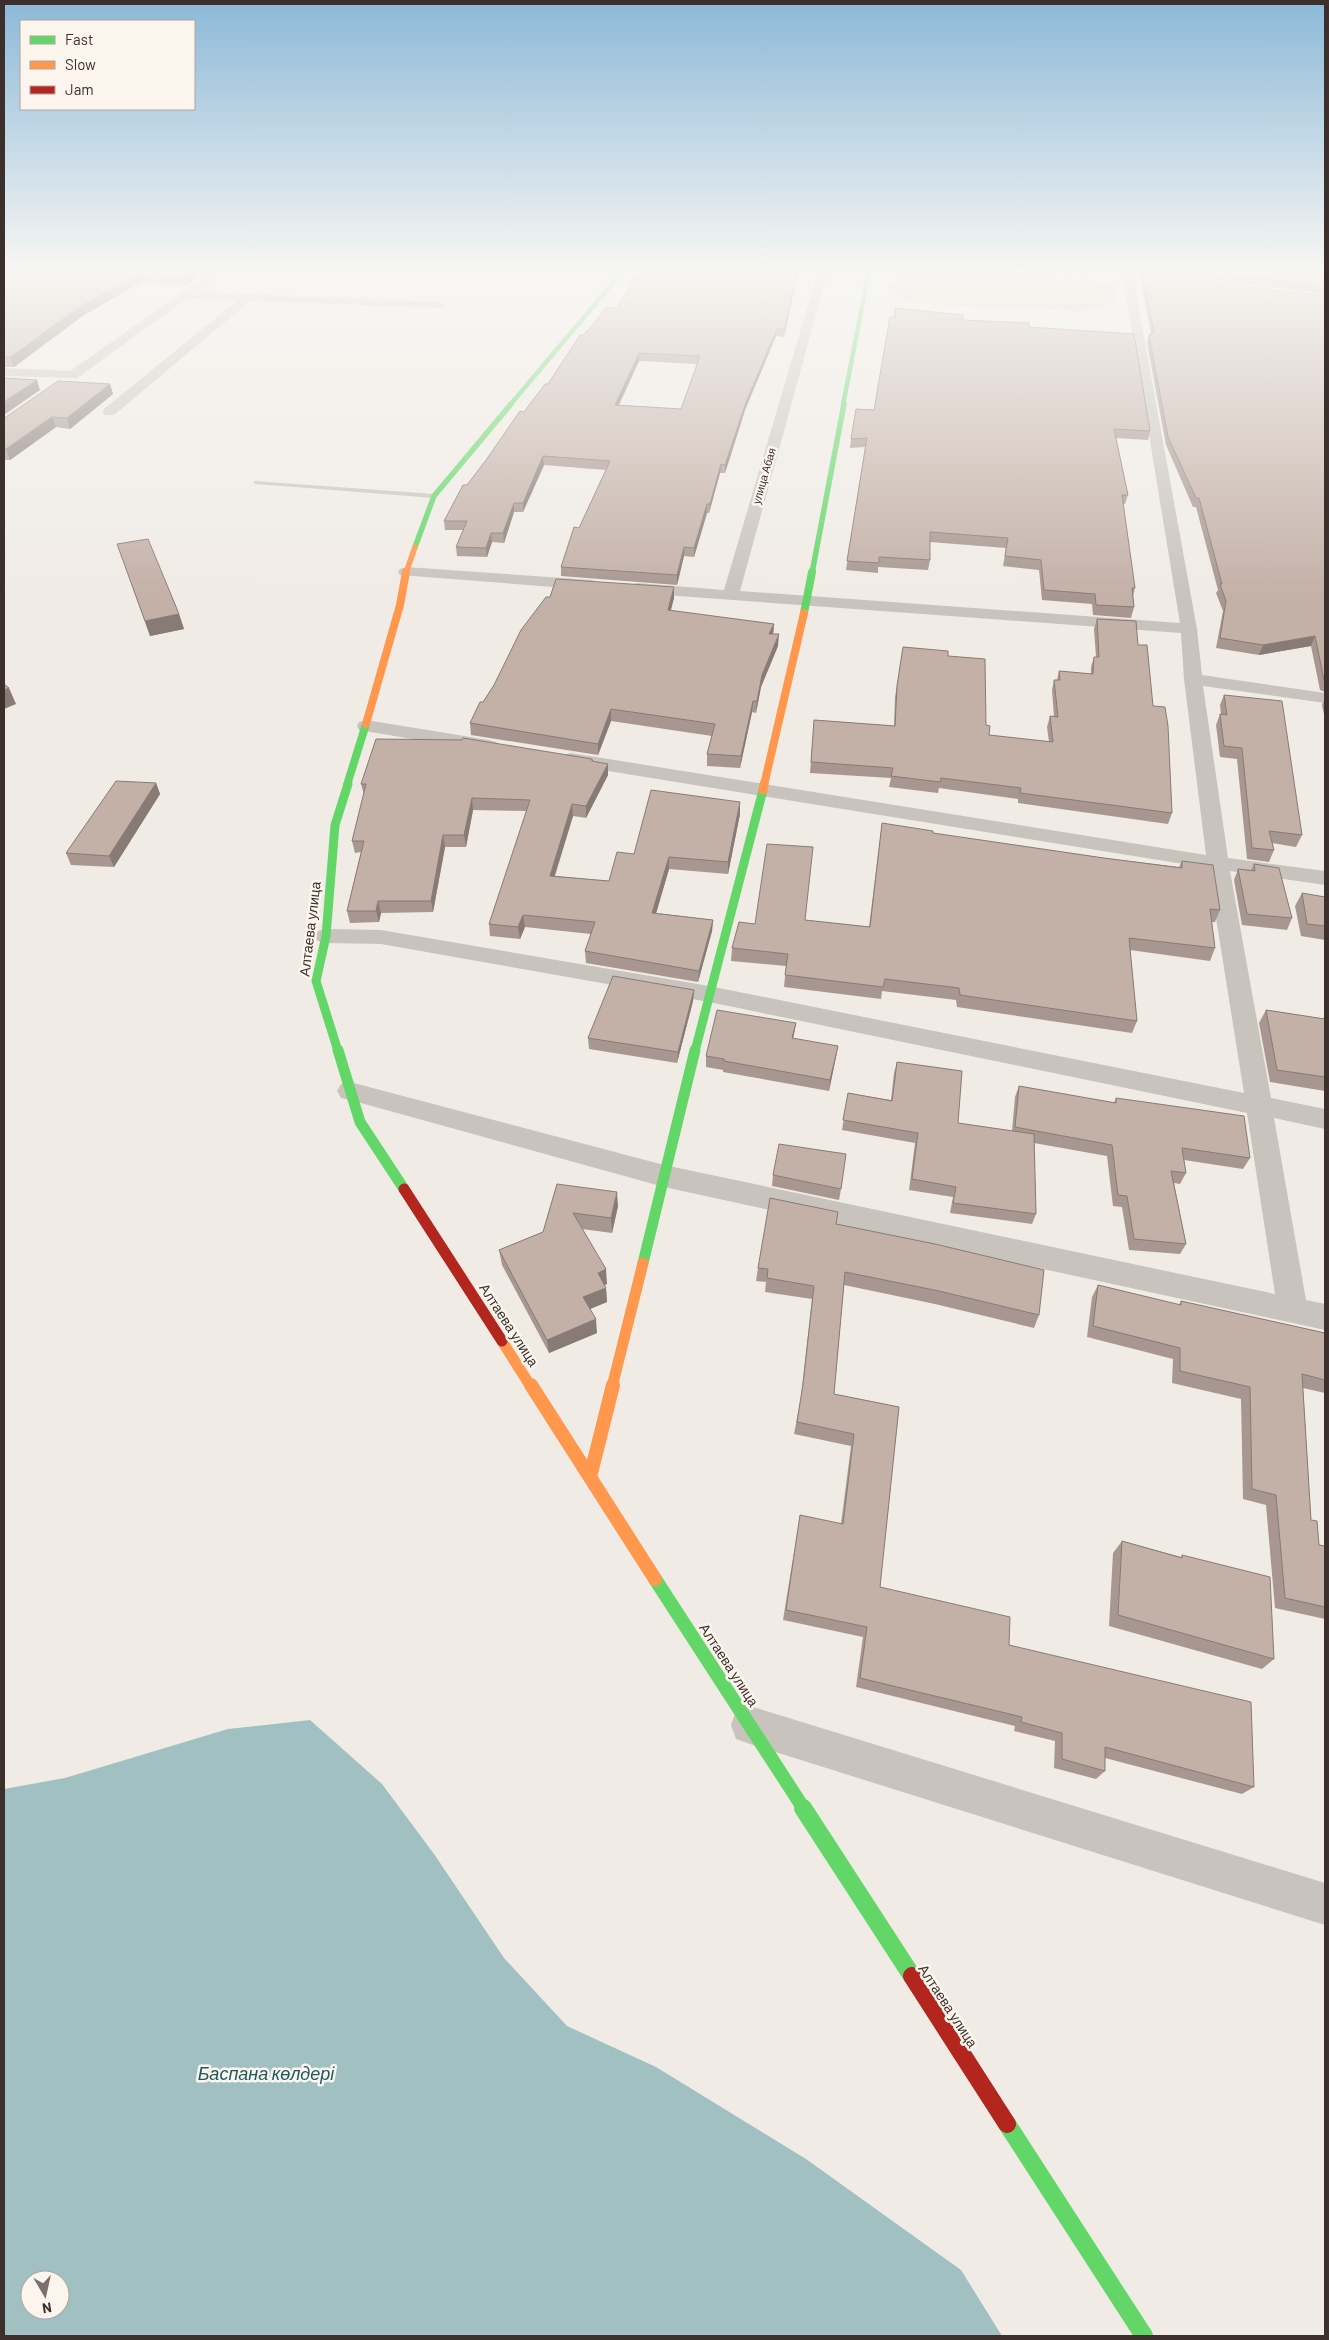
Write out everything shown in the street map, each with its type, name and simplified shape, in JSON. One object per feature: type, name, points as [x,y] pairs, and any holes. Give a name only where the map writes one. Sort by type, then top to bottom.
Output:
[{"type":"main road","name":"Алтаева улица","points":[[532,380],[434,496],[406,572],[400,605],[366,726],[335,825],[326,936],[316,980],[350,1091],[360,1122],[1144,2336]]},
{"type":"main road","points":[[590,1477],[709,994],[763,790],[807,600],[849,380]]},
{"type":"street","points":[[58,386],[66,380]]},
{"type":"street","points":[[109,412],[147,380]]},
{"type":"street","name":"улица Абая","points":[[730,595],[792,380]]},
{"type":"street","points":[[1146,380],[1189,629],[1192,679],[1218,863],[1293,1310]]},
{"type":"street","points":[[406,572],[1189,629]]},
{"type":"street","points":[[1192,679],[1325,698]]},
{"type":"street","points":[[366,726],[511,749]]},
{"type":"street","points":[[550,756],[1218,863],[1325,878]]},
{"type":"street","points":[[326,936],[380,937],[709,994],[1325,1119]]},
{"type":"street","points":[[350,1091],[664,1176],[1325,1317]]},
{"type":"street","points":[[750,1726],[1325,1904]]},
{"type":"lane","points":[[256,482],[434,496]]},
{"type":"water","name":"Баспана көлдері","points":[[310,1720],[382,1784],[434,1854],[504,1958],[567,2026],[656,2067],[806,2159],[961,2270],[1002,2336],[4,2336],[4,1789],[65,1778],[228,1729]]},
{"type":"building","points":[[4,380],[37,380],[4,402]]},
{"type":"building","points":[[550,380],[626,380],[615,405],[681,409],[691,380],[755,380],[725,465],[721,464],[710,504],[707,504],[694,548],[684,547],[677,575],[561,567],[574,527],[579,528],[610,461],[543,456],[523,503],[514,503],[503,533],[491,533],[486,548],[456,547],[467,521],[444,521],[463,485],[467,485],[520,411],[524,412],[545,384],[548,384]]},
{"type":"building","points":[[879,380],[1142,380],[1150,431],[1114,429],[1128,495],[1122,495],[1135,588],[1132,588],[1134,607],[1096,605],[1095,594],[1044,590],[1041,560],[1005,556],[1008,538],[930,532],[930,560],[879,557],[879,563],[847,561],[867,438],[851,439],[856,409],[874,410]]},
{"type":"building","points":[[1157,380],[1325,380],[1325,681],[1315,636],[1263,645],[1220,638],[1226,601],[1220,584],[1222,584],[1199,498],[1196,498],[1168,437]]},
{"type":"building","points":[[58,381],[110,384],[67,418],[52,417],[4,449],[4,418]]},
{"type":"building","points":[[148,539],[179,614],[145,621],[117,544]]},
{"type":"building","points":[[556,579],[674,587],[668,610],[774,624],[769,634],[779,634],[762,675],[757,701],[753,701],[741,756],[707,754],[715,724],[611,709],[598,744],[470,723],[480,702],[483,702],[494,685],[521,630],[546,597],[550,597]]},
{"type":"building","points":[[1097,619],[1136,621],[1138,645],[1147,645],[1153,706],[1165,707],[1168,726],[1172,813],[1020,793],[1021,788],[941,778],[940,782],[891,776],[893,768],[811,762],[814,720],[895,726],[897,686],[903,647],[948,651],[948,656],[985,659],[986,725],[990,726],[989,735],[1053,742],[1050,716],[1058,717],[1054,680],[1060,680],[1059,671],[1093,674],[1094,657],[1099,657]]},
{"type":"building","points":[[1224,695],[1282,701],[1302,835],[1269,831],[1274,850],[1252,848],[1242,748],[1224,746],[1220,714],[1227,715]]},
{"type":"building","points":[[463,738],[592,759],[592,761],[608,764],[586,806],[572,804],[550,876],[609,881],[617,852],[634,854],[651,790],[740,802],[728,862],[669,857],[652,913],[713,920],[699,971],[585,951],[595,922],[523,915],[518,927],[489,924],[530,800],[472,798],[464,835],[443,835],[431,901],[378,901],[376,911],[347,911],[364,841],[352,841],[366,784],[361,784],[376,739],[462,740]]},
{"type":"building","points":[[116,781],[156,783],[109,856],[66,853]]},
{"type":"building","points":[[882,823],[933,831],[933,833],[1182,868],[1182,861],[1213,865],[1220,910],[1210,909],[1215,948],[1129,938],[1137,1021],[960,995],[959,988],[885,979],[883,987],[785,975],[788,954],[732,948],[739,922],[755,924],[767,844],[813,847],[805,920],[870,927]]},
{"type":"building","points":[[1254,864],[1279,868],[1292,918],[1247,914],[1238,869],[1255,871]]},
{"type":"building","points":[[1302,893],[1325,897],[1325,926],[1307,924]]},
{"type":"building","points":[[613,976],[694,990],[678,1052],[588,1038]]},
{"type":"building","points":[[717,1010],[796,1023],[792,1038],[838,1046],[830,1080],[706,1056]]},
{"type":"building","points":[[1266,1010],[1325,1019],[1325,1077],[1277,1070]]},
{"type":"building","points":[[897,1062],[962,1071],[958,1123],[1034,1134],[1036,1214],[953,1203],[956,1187],[912,1179],[918,1133],[843,1120],[848,1093],[892,1101]]},
{"type":"building","points":[[1019,1086],[1116,1103],[1116,1098],[1244,1116],[1250,1158],[1182,1148],[1186,1173],[1171,1171],[1186,1244],[1134,1239],[1127,1196],[1118,1195],[1112,1145],[1015,1127]]},
{"type":"building","points":[[779,1144],[846,1154],[841,1189],[773,1175]]},
{"type":"building","points":[[557,1184],[617,1192],[611,1218],[573,1213],[606,1269],[598,1273],[606,1288],[583,1297],[596,1319],[547,1340],[499,1250],[543,1232]]},
{"type":"building","points":[[770,1198],[838,1212],[836,1224],[935,1244],[1044,1270],[1039,1315],[939,1291],[845,1272],[834,1394],[899,1407],[880,1587],[1010,1617],[1009,1645],[1251,1702],[1254,1787],[1105,1747],[1105,1771],[1062,1759],[1062,1733],[1021,1722],[1022,1717],[860,1678],[867,1627],[786,1610],[800,1515],[843,1524],[854,1434],[797,1422],[814,1286],[767,1278],[768,1269],[758,1268]]},
{"type":"building","points":[[1098,1285],[1181,1305],[1181,1301],[1325,1333],[1325,1380],[1302,1374],[1311,1520],[1317,1521],[1319,1545],[1325,1546],[1325,1607],[1285,1598],[1276,1495],[1252,1489],[1250,1387],[1180,1371],[1180,1348],[1093,1326]]},
{"type":"building","points":[[1122,1541],[1182,1558],[1182,1555],[1270,1577],[1274,1659],[1118,1615]]},
{"type":"traffic: fast","points":[[415,547],[434,496],[531,380]]},
{"type":"traffic: fast","points":[[804,613],[848,380]]},
{"type":"traffic: fast","points":[[366,724],[335,825],[326,936],[316,981],[360,1122],[404,1189]]},
{"type":"traffic: fast","points":[[643,1263],[709,994],[763,790]]},
{"type":"traffic: fast","points":[[655,1579],[912,1976]]},
{"type":"traffic: fast","points":[[1007,2124],[1144,2336]]},
{"type":"traffic: slow","points":[[366,724],[400,605],[406,572],[415,547]]},
{"type":"traffic: slow","points":[[763,790],[804,613]]},
{"type":"traffic: slow","points":[[590,1477],[643,1263]]},
{"type":"traffic: slow","points":[[502,1341],[655,1579]]},
{"type":"traffic: jam","points":[[404,1189],[502,1341]]},
{"type":"traffic: jam","points":[[912,1976],[1007,2124]]}]
